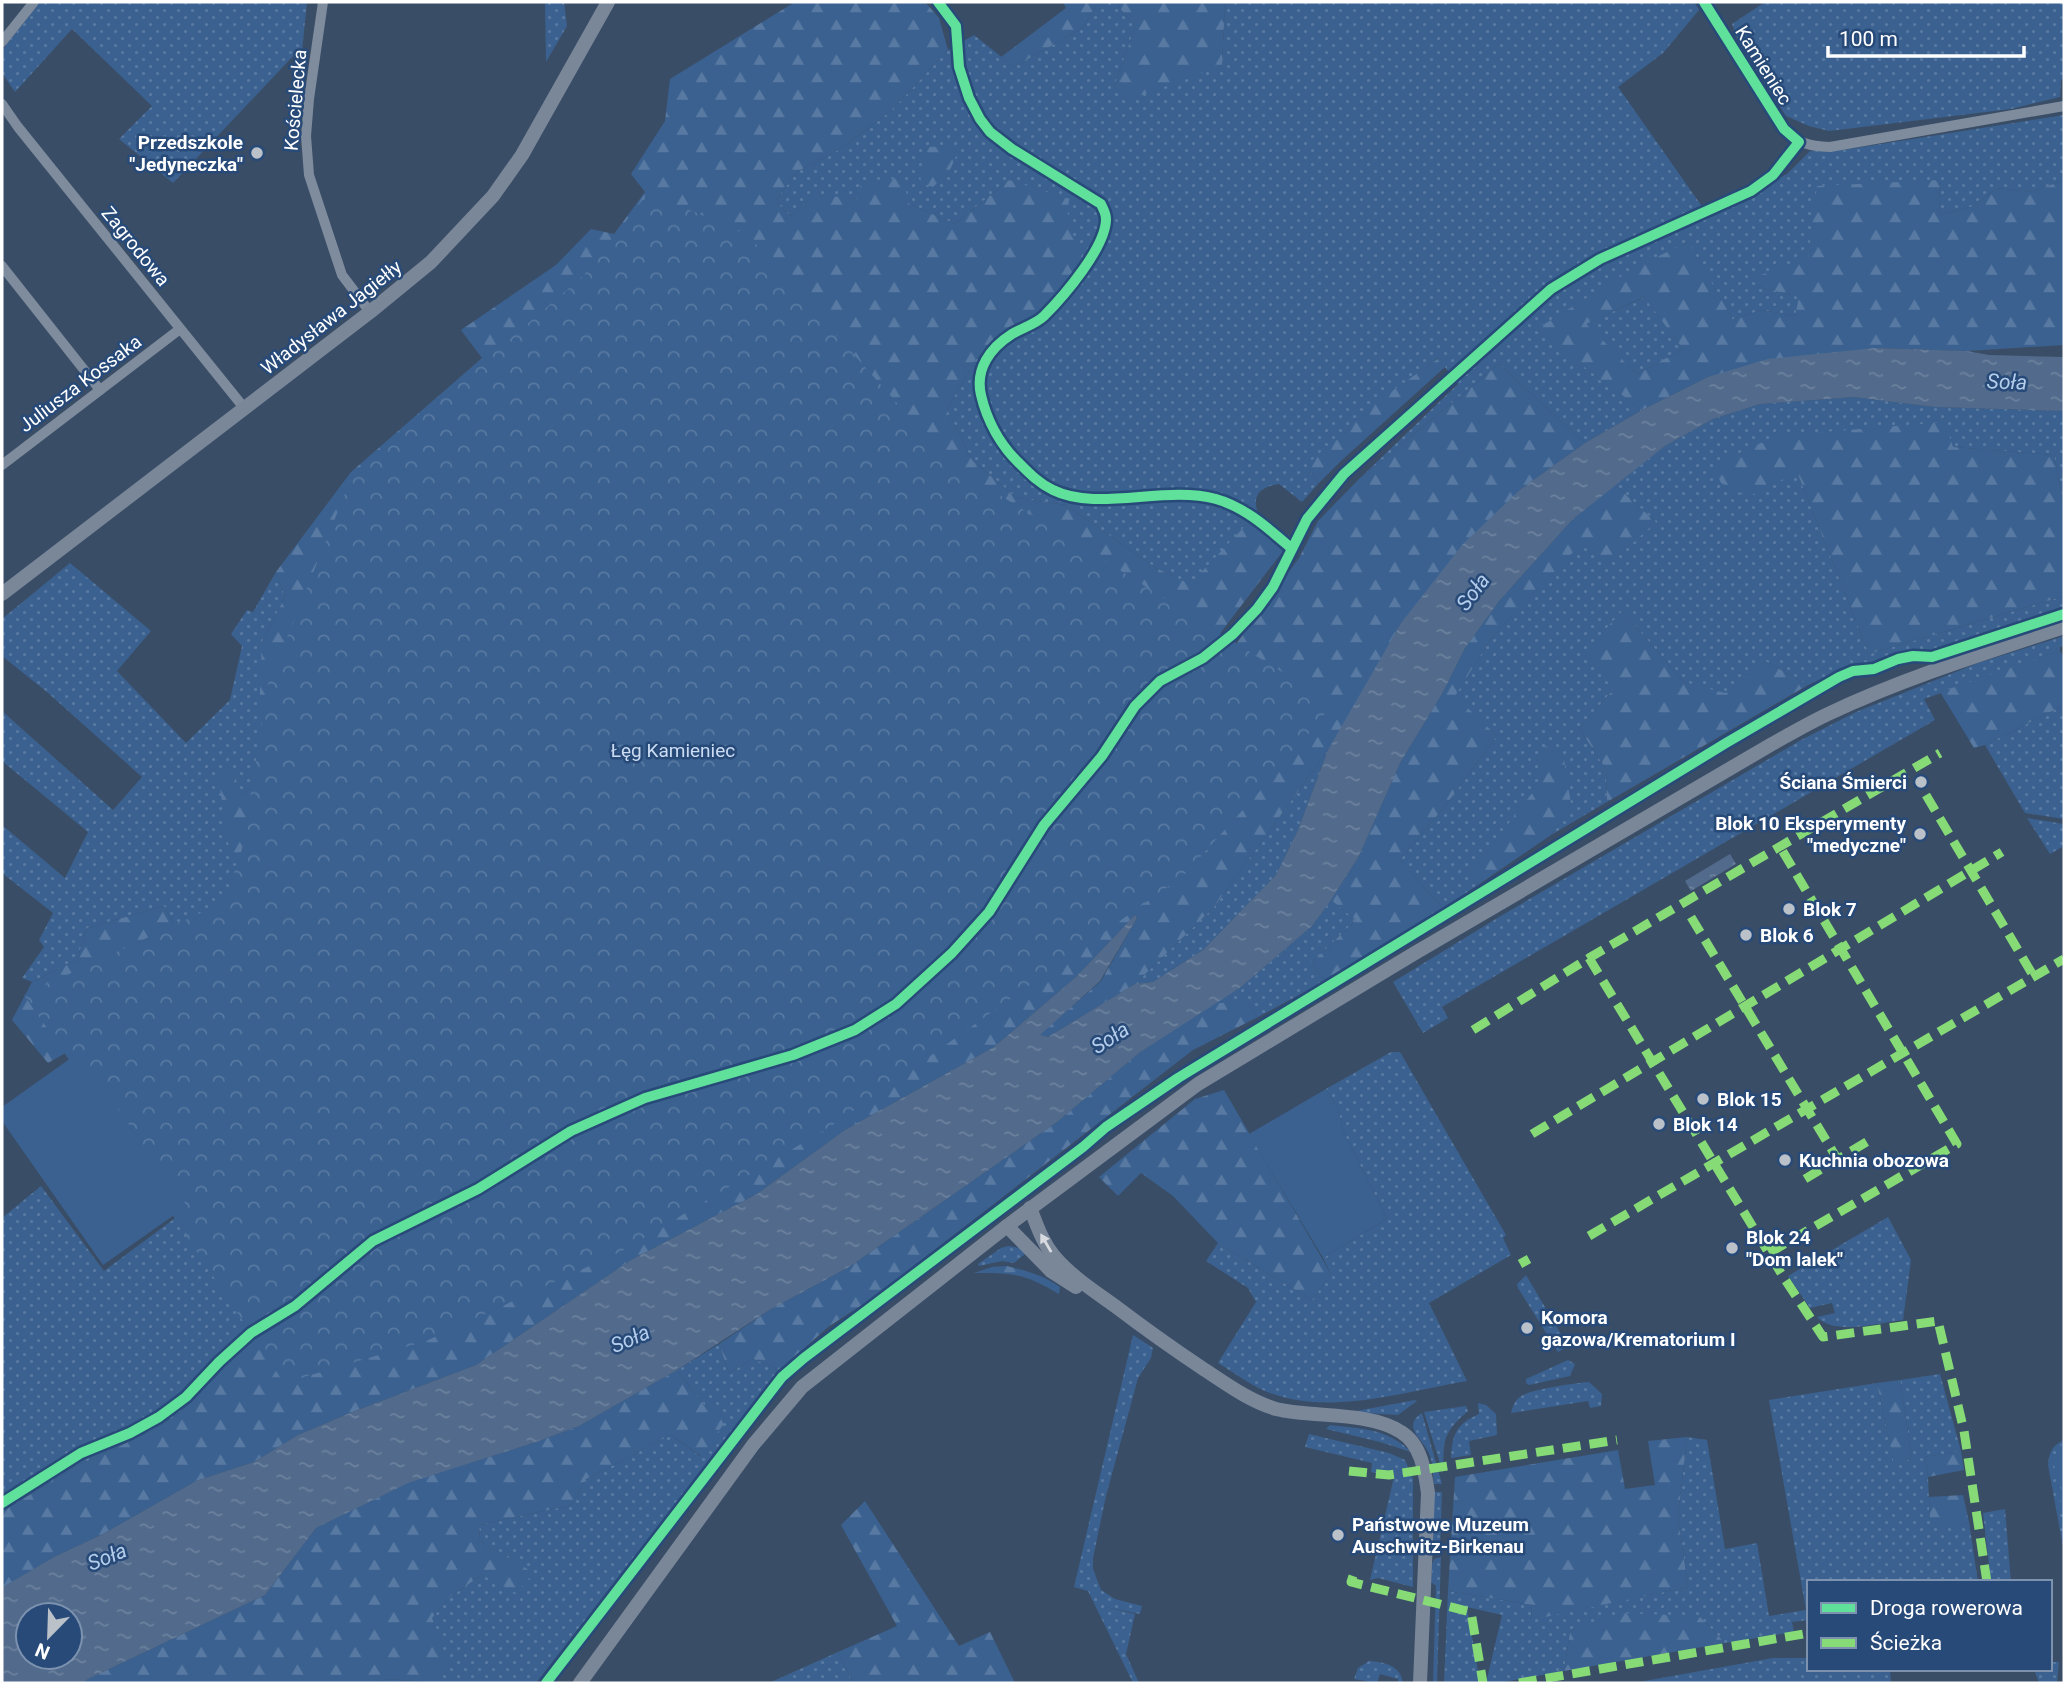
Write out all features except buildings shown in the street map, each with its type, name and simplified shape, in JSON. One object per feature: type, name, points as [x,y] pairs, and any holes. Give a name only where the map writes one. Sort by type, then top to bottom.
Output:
[{"type":"main road","name":"Władysława Jagiełły","points":[[2,594],[370,312],[431,262],[493,196],[527,147],[608,2]]},
{"type":"main road","points":[[580,1683],[753,1445],[802,1387],[1007,1226],[1198,1084],[1415,953],[1827,714],[1948,665],[2064,627]]},
{"type":"main road","points":[[1030,1209],[1054,1257],[1073,1275],[1231,1387],[1262,1404],[1290,1411],[1375,1422],[1399,1430],[1415,1446],[1423,1462],[1427,1493],[1420,1683]]},
{"type":"main road","points":[[1007,1226],[1051,1271],[1133,1320]]},
{"type":"street","points":[[2,42],[34,2]]},
{"type":"street","name":"Kościelecka","points":[[323,2],[306,136],[309,175],[342,275],[370,312]]},
{"type":"street","points":[[938,2],[956,26],[959,67],[973,108]]},
{"type":"street","name":"Kamieniec","points":[[1704,2],[1784,129],[1799,142],[1830,147],[2064,106]]},
{"type":"street","name":"Zagrodowa","points":[[2,104],[244,409]]},
{"type":"street","points":[[2,266],[6,280],[100,390]]},
{"type":"street","name":"Juliusza Kossaka","points":[[2,465],[180,329]]},
{"type":"green space","points":[[40,2],[307,2],[302,51],[296,53],[173,183],[119,139],[152,106],[72,29],[15,92],[2,73],[2,50]]},
{"type":"green space","points":[[545,2],[564,2],[567,26],[546,62]]},
{"type":"green space","points":[[795,2],[925,2],[939,18],[948,50],[891,111],[838,150],[797,172],[775,201],[791,216],[814,194],[857,199],[862,181],[903,178],[909,204],[955,224],[1009,180],[1069,199],[1067,223],[1084,257],[1062,288],[1034,315],[998,336],[976,359],[947,409],[972,460],[1017,498],[1066,505],[1156,568],[1190,584],[1247,524],[1264,528],[1286,547],[1212,644],[76,1047],[48,1063],[12,1020],[32,982],[77,960],[87,928],[164,906],[178,932],[237,912],[253,851],[231,863],[218,774],[230,763],[241,794],[282,773],[295,729],[259,715],[262,642],[285,597],[276,572],[351,472],[482,358],[461,330],[556,265],[591,229],[614,234],[645,192],[631,174],[665,121],[670,79]]},
{"type":"green space","points":[[1063,2],[1098,2],[1083,28],[1014,67],[1001,57],[1066,8]]},
{"type":"green space","points":[[1098,2],[1120,2],[1119,7],[1135,27],[1114,87],[1222,66],[1225,2],[1694,2],[1699,10],[1663,53],[1618,87],[1708,215],[1787,174],[1810,151],[1843,150],[2064,115],[2064,180],[2031,192],[1997,188],[1974,206],[1939,215],[1940,181],[1759,287],[1800,297],[1795,316],[1761,310],[1733,320],[1687,242],[1536,330],[1642,410],[1585,443],[1499,364],[1359,479],[1458,384],[1438,358],[1307,465],[1318,484],[1302,502],[1279,484],[1262,490],[1256,499],[1256,505],[1264,528],[1247,524],[1191,585],[1156,568],[1066,505],[1017,498],[972,460],[947,409],[976,359],[998,336],[1034,315],[1062,288],[1009,180],[955,224],[909,204],[814,195],[791,216],[775,201],[797,172],[838,150],[891,111],[948,50],[974,35],[1014,67],[1083,28]]},
{"type":"green space","points":[[1120,2],[1225,2],[1222,66],[1125,101],[1114,87],[1135,27],[1119,7]]},
{"type":"green space","points":[[1765,2],[2064,2],[2064,79],[2061,80],[2060,97],[2011,109],[1829,131],[1809,126],[1786,116],[1739,43],[1732,24]]},
{"type":"green space","points":[[948,146],[957,154],[949,172],[933,187],[922,183],[919,173],[928,147]]},
{"type":"green space","points":[[1940,180],[1939,215],[1974,206],[1997,188],[2031,192],[2064,180],[2064,345],[1967,351],[1875,348],[1708,377],[1642,410],[1535,330],[1638,266],[1688,242],[1733,320],[1761,310],[1795,316],[1799,297],[1759,287],[1755,277],[1808,258],[1817,186]],"holes":[[[1644,297],[1683,349],[1637,374],[1586,324]]]},
{"type":"green space","name":"Łęg Kamieniec","points":[[648,193],[746,233],[952,465],[1333,704],[1278,771],[1183,876],[836,1123],[622,1251],[426,1341],[284,1383],[24,995],[224,902],[242,849],[268,684],[353,474],[583,276]]},
{"type":"green space","points":[[1645,297],[1683,349],[1637,374],[1585,324]]},
{"type":"green space","points":[[1439,358],[1445,367],[1318,484],[1307,465],[1364,411]]},
{"type":"green space","points":[[1499,364],[1585,443],[1521,489],[1401,623],[1336,739],[1214,907],[1135,984],[1048,1037],[1039,1035],[1101,981],[1137,918],[1135,915],[1076,977],[994,1047],[845,1130],[757,1194],[631,1260],[476,1365],[298,1435],[254,1462],[196,1481],[2,1588],[2,1512],[75,1467],[152,1431],[180,1413],[223,1360],[258,1329],[1228,655],[1299,558],[1318,521],[1359,479]]},
{"type":"green space","points":[[1854,397],[1935,407],[2064,411],[2064,507],[2054,455],[1953,447],[1797,472],[1869,654],[2064,596],[2064,607],[1931,652],[1899,654],[1870,665],[1848,667],[1808,685],[1767,662],[1725,694],[1684,682],[1622,611],[1613,690],[1579,728],[1606,769],[1607,802],[1551,835],[1571,803],[1537,755],[1541,783],[1471,872],[1478,885],[1443,908],[1400,860],[1445,806],[1497,736],[1454,697],[1492,637],[1580,544],[1656,522],[1615,485],[1665,446],[1713,419],[1760,404]]},
{"type":"green space","points":[[1945,422],[1953,447],[2054,455],[2064,507],[2064,596],[1869,654],[1797,472],[1748,497],[1721,483],[1713,466],[1776,436]]},
{"type":"green space","points":[[1615,485],[1656,522],[1612,562],[1580,545],[1492,637],[1455,696],[1497,736],[1445,806],[1400,860],[1443,908],[1325,981],[1311,963],[1356,920],[1331,900],[1359,856],[1400,763],[1443,692],[1465,648],[1499,601],[1573,519]]},
{"type":"green space","points":[[70,563],[151,631],[117,671],[186,743],[230,700],[242,646],[231,634],[247,610],[253,612],[276,572],[285,597],[262,642],[296,729],[282,773],[241,794],[253,851],[261,914],[178,932],[164,906],[87,928],[77,960],[32,982],[22,978],[44,947],[39,940],[53,913],[2,873],[2,825],[65,878],[88,832],[2,761],[2,711],[113,810],[142,777],[47,692],[2,656],[2,619]]},
{"type":"green space","points":[[1622,611],[1684,682],[1725,693],[1767,662],[1808,685],[1607,802],[1606,769],[1579,728],[1613,690],[1587,650]]},
{"type":"green space","points":[[2064,636],[2064,645],[2060,647],[2060,651],[1924,699],[1935,720],[1442,1007],[1448,1018],[1423,1033],[1393,982],[1801,740],[1856,712],[1978,663]]},
{"type":"green space","points":[[2060,651],[2064,657],[2064,705],[1974,748],[1940,692]]},
{"type":"green space","points":[[2064,705],[2064,819],[2025,813],[1985,745]]},
{"type":"green space","points":[[1546,746],[1564,759],[1571,804],[1551,835],[1478,885],[1470,873],[1540,783],[1537,755]]},
{"type":"green space","points":[[1328,750],[1298,830],[1276,875],[1203,950],[1153,982],[1135,984],[1214,907]]},
{"type":"green space","points":[[2027,818],[2064,824],[2064,846],[2050,854]]},
{"type":"green space","points":[[1331,900],[1356,920],[1311,963],[1325,981],[1258,1017],[1247,1003],[1215,1003],[1241,987],[1312,926]]},
{"type":"green space","points":[[1215,1003],[1247,1003],[1258,1017],[1193,1050],[871,1299],[828,1327],[780,1370],[753,1359],[729,1373],[719,1344],[771,1309],[849,1267],[1057,1122],[1139,1053]]},
{"type":"green space","points":[[1391,1052],[1400,1052],[1506,1235],[1503,1238],[1511,1255],[1429,1303],[1467,1381],[1391,1396],[1339,1402],[1314,1402],[1265,1391],[1218,1363],[1256,1302],[1248,1288],[1206,1261],[1218,1243],[1312,1300],[1331,1274],[1323,1258],[1387,1219],[1344,1133],[1338,1109],[1326,1089]]},
{"type":"green space","points":[[78,1053],[187,1206],[103,1265],[2,1121],[2,1107]]},
{"type":"green space","points":[[1326,1089],[1338,1109],[1344,1133],[1387,1219],[1323,1258],[1249,1134]]},
{"type":"green space","points":[[1224,1090],[1331,1274],[1312,1300],[1218,1243],[1173,1196],[1141,1173],[1118,1196],[1099,1177],[1195,1099]]},
{"type":"green space","points":[[41,1186],[104,1271],[190,1207],[258,1329],[223,1360],[180,1413],[152,1431],[75,1467],[2,1512],[2,1218]]},
{"type":"green space","points":[[1888,1217],[1911,1260],[1903,1320],[1857,1327],[1825,1323],[1817,1317],[1835,1313],[1832,1303],[1810,1308],[1788,1276]]},
{"type":"green space","points":[[1001,1248],[1020,1248],[1025,1254],[1014,1263],[1002,1261],[979,1266],[978,1264]]},
{"type":"green space","points":[[1007,1266],[1047,1279],[1060,1287],[1059,1294],[1018,1276],[974,1273],[992,1267]]},
{"type":"green space","points":[[1526,1275],[1568,1346],[1558,1352],[1518,1288],[1517,1284]]},
{"type":"green space","points":[[1133,1335],[1153,1348],[1151,1358],[1138,1378],[1106,1496],[1093,1569],[1101,1590],[1115,1599],[1142,1606],[1140,1614],[1105,1607],[1135,1614],[1126,1654],[1139,1683],[1133,1683],[1088,1591],[1074,1587]]},
{"type":"green space","points":[[719,1344],[729,1373],[753,1359],[780,1370],[536,1683],[378,1683],[387,1679],[426,1682],[432,1618],[451,1596],[482,1575],[533,1573],[480,1541],[479,1525],[572,1505],[586,1479],[671,1435],[700,1456],[727,1418],[704,1405],[677,1370]]},
{"type":"green space","points":[[1568,1360],[1575,1364],[1570,1376],[1529,1385],[1526,1383],[1526,1379]]},
{"type":"green space","points":[[677,1370],[704,1405],[728,1418],[701,1456],[671,1435],[586,1479],[572,1505],[479,1525],[480,1541],[534,1573],[516,1593],[482,1575],[451,1596],[432,1618],[449,1665],[426,1682],[387,1679],[378,1683],[83,1683],[265,1595],[316,1528],[407,1483],[579,1426]]},
{"type":"green space","points":[[1940,1374],[1961,1451],[1925,1457],[1930,1523],[1961,1525],[1969,1522],[1978,1580],[1807,1580],[1807,1620],[1792,1622],[1794,1632],[1725,1643],[1699,1616],[1570,1632],[1564,1671],[1498,1683],[1486,1683],[1502,1615],[1467,1607],[1480,1683],[1444,1683],[1448,1591],[1532,1605],[1531,1619],[1688,1587],[1678,1517],[1687,1437],[1707,1440],[1725,1549],[1757,1543],[1769,1616],[1806,1610],[1769,1400],[1877,1383],[1894,1463],[1912,1459],[1900,1380]]},
{"type":"green space","points":[[1900,1380],[1912,1459],[1894,1464],[1877,1383]]},
{"type":"green space","points":[[1589,1382],[1602,1394],[1601,1406],[1590,1408],[1588,1401],[1511,1413],[1516,1401],[1528,1393]]},
{"type":"green space","points":[[1417,1401],[1398,1415],[1351,1412]]},
{"type":"green space","points":[[1478,1403],[1486,1405],[1496,1414],[1497,1435],[1469,1441],[1471,1455],[1451,1458],[1457,1431],[1465,1422],[1479,1414]]},
{"type":"green space","points":[[1466,1406],[1468,1411],[1453,1426],[1446,1438],[1443,1473],[1424,1412]]},
{"type":"green space","points":[[1422,1413],[1442,1484],[1434,1484],[1430,1456],[1414,1429],[1413,1423]]},
{"type":"green space","points":[[1330,1425],[1383,1434],[1411,1452],[1326,1429]]},
{"type":"green space","points":[[1309,1434],[1389,1453],[1405,1460],[1413,1479],[1413,1587],[1378,1578],[1370,1580],[1394,1477],[1371,1472],[1372,1463],[1305,1447]]},
{"type":"green space","points":[[1687,1437],[1678,1517],[1688,1587],[1531,1620],[1532,1605],[1448,1591],[1455,1477],[1618,1450],[1625,1489],[1655,1485],[1648,1441]]},
{"type":"green space","points":[[2064,1440],[2064,1552],[2048,1465],[2052,1450]]},
{"type":"green space","points":[[2064,1444],[2064,1510],[2058,1508],[2062,1493],[2054,1466],[2057,1451]]},
{"type":"green space","points":[[1961,1451],[1964,1470],[1928,1477],[1925,1457]]},
{"type":"green space","points":[[1434,1492],[1442,1492],[1440,1550],[1432,1543]]},
{"type":"green space","points":[[1963,1495],[1969,1522],[1961,1525],[1930,1524],[1929,1497]]},
{"type":"green space","points":[[865,1501],[959,1646],[990,1632],[1015,1683],[853,1683],[838,1652],[897,1626],[841,1525]]},
{"type":"green space","points":[[2005,1509],[2011,1580],[1991,1580],[1983,1513]]},
{"type":"green space","points":[[1441,1557],[1437,1683],[1433,1683],[1436,1586],[1431,1582],[1432,1564],[1434,1559]]},
{"type":"green space","points":[[1619,1613],[1699,1616],[1725,1643],[1564,1671],[1570,1632]]},
{"type":"green space","points":[[838,1652],[853,1683],[771,1682]]},
{"type":"green space","points":[[1773,1658],[1807,1658],[1807,1671],[1890,1671],[1891,1683],[1633,1683]]},
{"type":"green space","points":[[1369,1661],[1381,1662],[1396,1669],[1403,1683],[1380,1674],[1377,1683],[1354,1679],[1358,1668]]},
{"type":"green space","points":[[2052,1662],[2059,1662],[2057,1683],[2039,1683],[2035,1672],[2023,1671],[2052,1671]]},
{"type":"water","name":"Soła","points":[[1875,348],[2064,357],[2064,411],[1935,407],[1854,397],[1760,404],[1713,419],[1665,446],[1573,519],[1499,601],[1465,648],[1443,692],[1400,763],[1359,856],[1331,900],[1312,926],[1241,987],[1139,1053],[1057,1122],[849,1267],[771,1309],[677,1370],[579,1426],[408,1483],[316,1528],[265,1595],[83,1683],[2,1683],[3,1587],[196,1481],[254,1462],[298,1435],[476,1365],[631,1260],[757,1194],[845,1130],[994,1047],[1076,977],[1135,915],[1137,918],[1100,981],[1040,1035],[1048,1037],[1135,984],[1153,982],[1203,950],[1276,875],[1298,830],[1328,750],[1401,623],[1463,544],[1521,489],[1585,443],[1642,410],[1708,377],[1768,359]]},
{"type":"water","points":[[1730,854],[1736,864],[1691,891],[1685,881]]},
{"type":"marked path","points":[[1473,1030],[1589,958],[1940,753]]},
{"type":"marked path","points":[[1926,795],[2034,977]]},
{"type":"marked path","points":[[1769,1253],[1957,1144],[1779,845]]},
{"type":"marked path","points":[[1532,1134],[2002,852]]},
{"type":"marked path","points":[[1691,917],[1838,1160]]},
{"type":"marked path","points":[[1589,958],[1784,1278],[1823,1337],[1938,1321],[1964,1431],[1987,1580]]},
{"type":"marked path","points":[[1589,1236],[2064,959]]},
{"type":"marked path","points":[[1805,1179],[1873,1138]]},
{"type":"marked path","points":[[1520,1264],[1529,1259]]},
{"type":"marked path","points":[[1349,1471],[1389,1475],[1617,1440]]},
{"type":"marked path","points":[[1353,1576],[1351,1582],[1471,1612],[1483,1683]]},
{"type":"marked path","points":[[1519,1683],[1807,1633]]},
{"type":"cycle path","points":[[938,2],[956,26],[959,67],[969,98],[990,132],[1012,149],[1101,204],[1106,217],[1104,230],[1092,257],[1062,296],[1041,319],[1012,334],[997,346],[982,368],[981,395],[1001,441],[1039,482],[1053,490],[1090,499],[1175,495],[1216,499],[1247,513],[1291,548]]},
{"type":"cycle path","points":[[2,1503],[81,1453],[130,1433],[159,1417],[186,1397],[251,1333],[295,1306],[373,1241],[478,1189],[571,1131],[645,1098],[793,1055],[855,1030],[896,1004],[952,953],[989,912],[1044,825],[1102,756],[1135,706],[1160,681],[1203,658],[1233,634],[1257,609],[1273,587],[1307,519],[1344,474],[1551,289],[1600,259],[1751,191],[1773,175],[1799,142],[1784,129],[1704,2]]},
{"type":"cycle path","points":[[546,1683],[782,1377],[1106,1127],[1178,1078],[1726,743],[1839,677],[1853,671],[1874,669],[1898,659],[1913,656],[1932,657],[2064,614]]},
{"type":"place","name":"Przedszkole \"Jedyneczka\"","points":[[257,153]]},
{"type":"place","name":"Ściana Śmierci","points":[[1921,782]]},
{"type":"place","name":"Blok 10 Eksperymenty \"medyczne\"","points":[[1920,834]]},
{"type":"place","name":"Blok 7","points":[[1789,909]]},
{"type":"place","name":"Blok 6","points":[[1746,935]]},
{"type":"place","name":"Blok 15","points":[[1703,1099]]},
{"type":"place","name":"Blok 14","points":[[1659,1124]]},
{"type":"place","name":"Kuchnia obozowa","points":[[1785,1160]]},
{"type":"place","name":"Blok 24 \"Dom lalek\"","points":[[1732,1248]]},
{"type":"place","name":"Komora gazowa/Krematorium I","points":[[1527,1328]]},
{"type":"place","name":"Państwowe Muzeum Auschwitz-Birkenau","points":[[1338,1535]]}]
